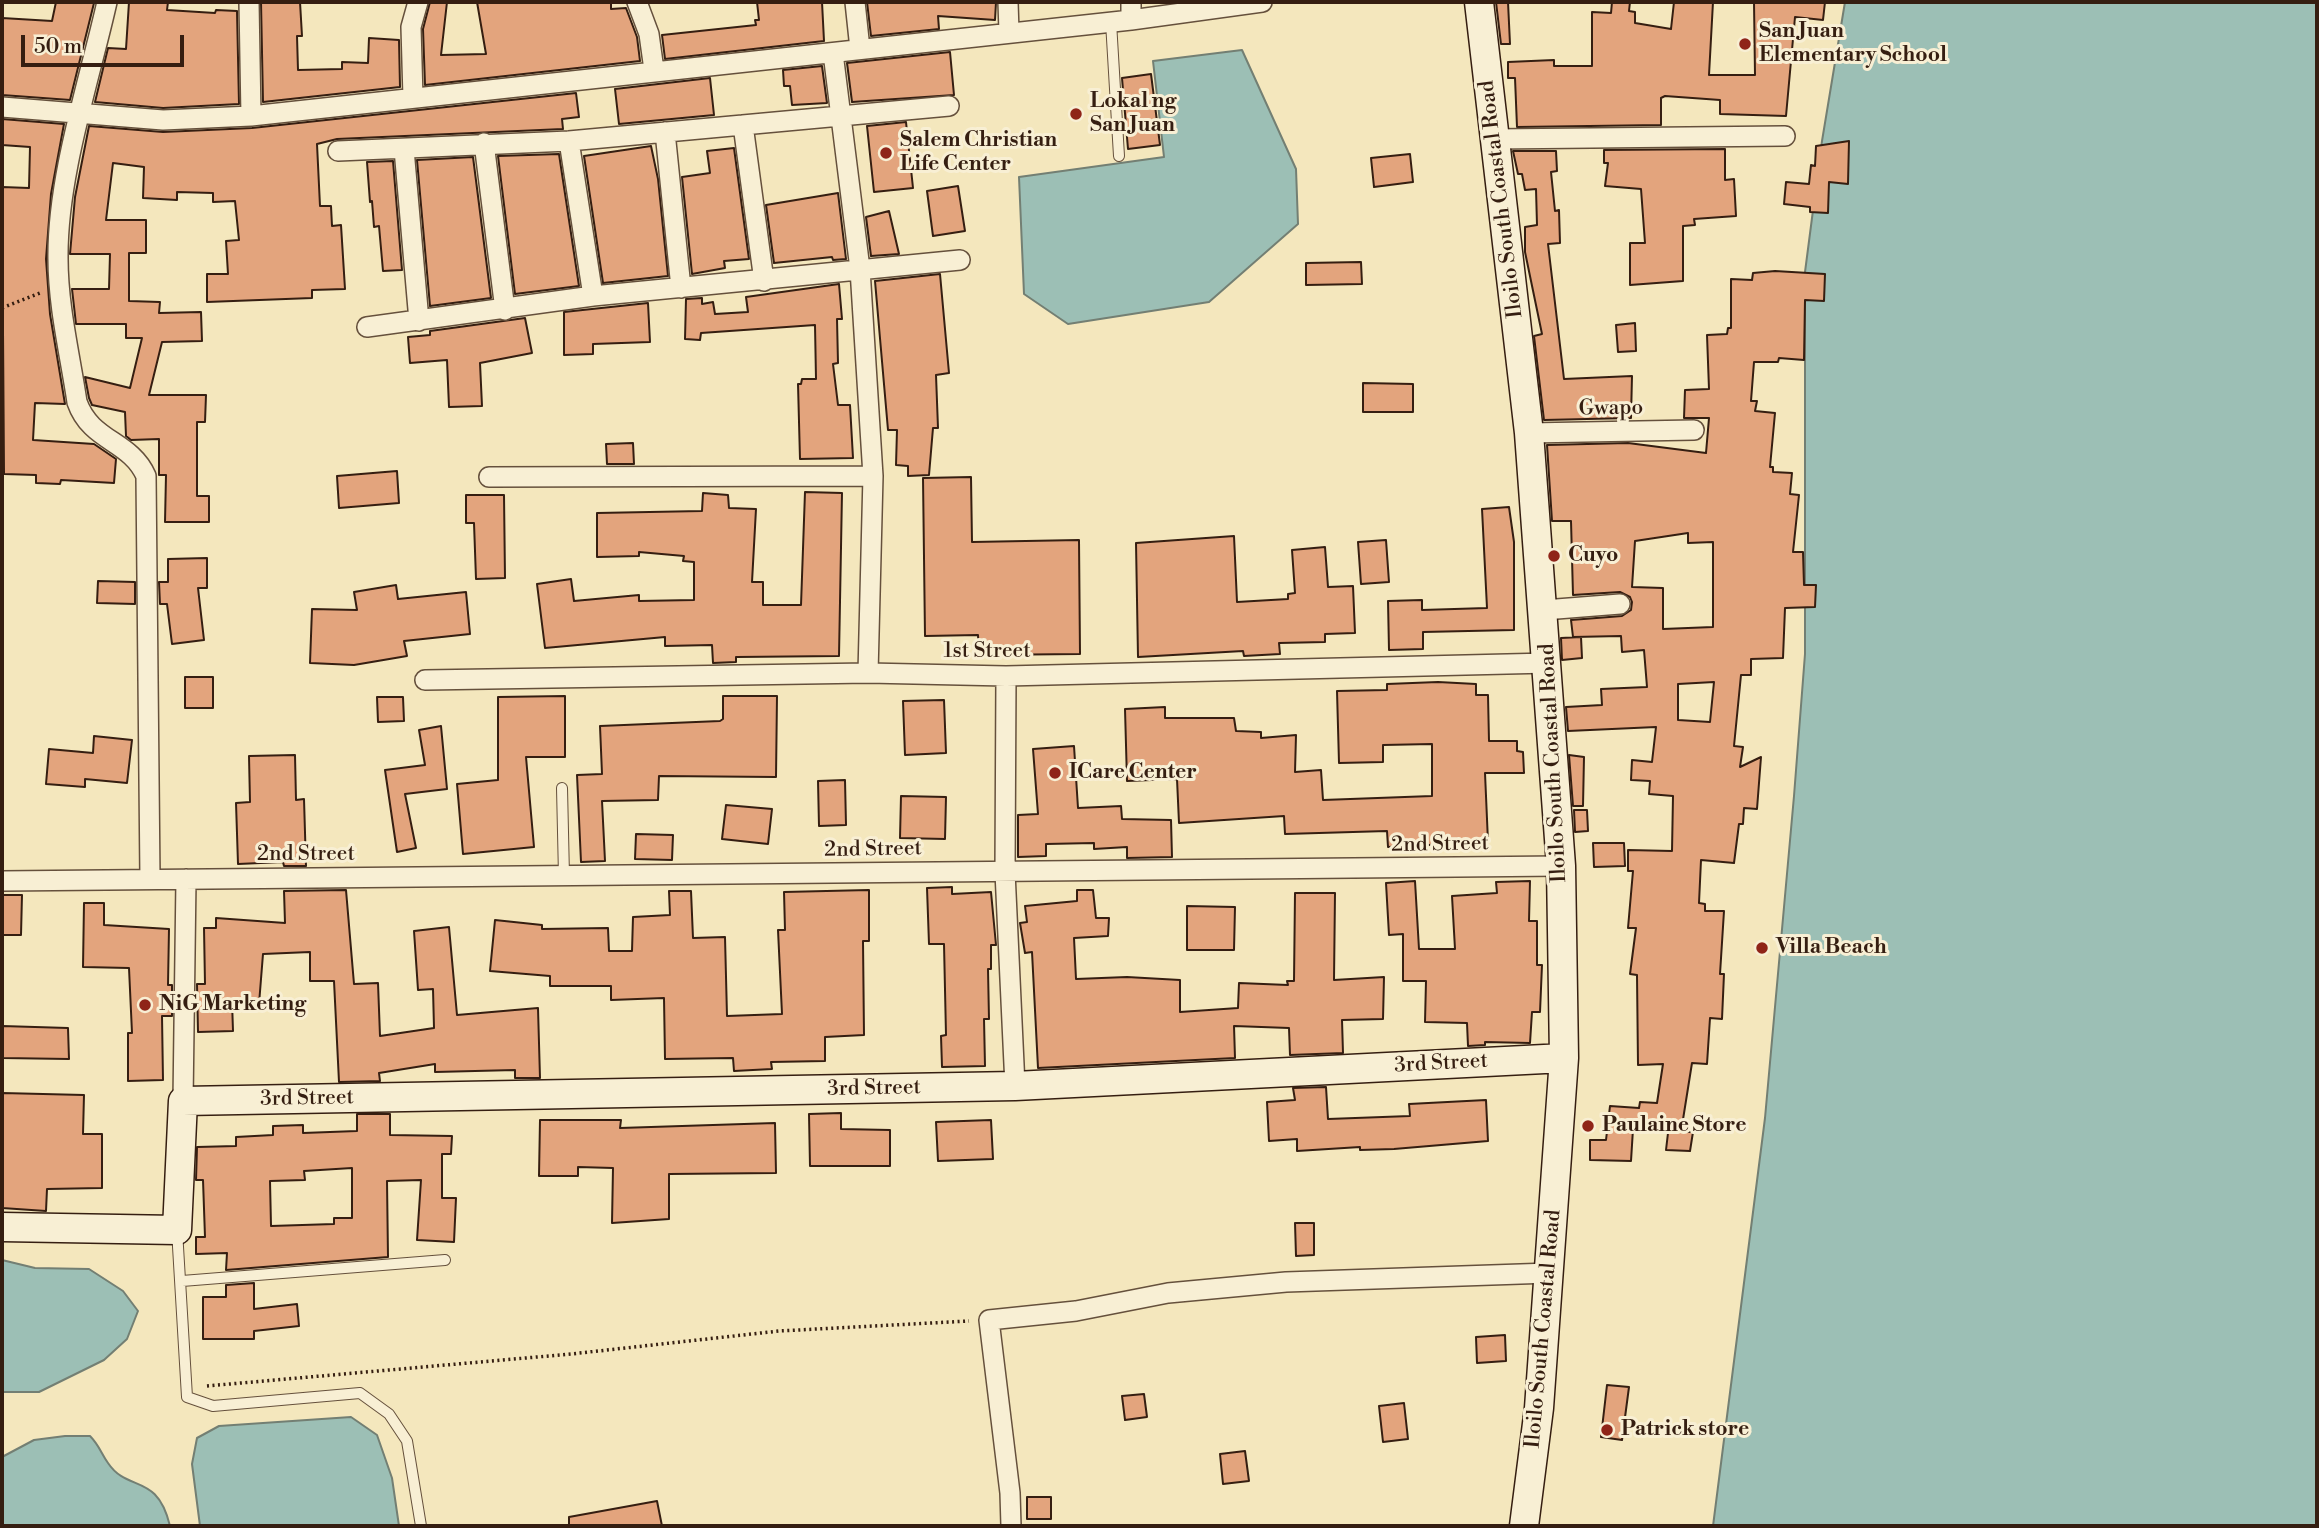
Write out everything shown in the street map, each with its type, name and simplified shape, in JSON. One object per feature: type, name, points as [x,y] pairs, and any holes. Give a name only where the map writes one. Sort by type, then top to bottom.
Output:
[{"type":"street","points":[[107,2],[64,189],[58,286],[77,402],[83,418],[100,436],[130,452],[146,476],[150,879]]},
{"type":"street","points":[[249,2],[251,117]]},
{"type":"street","points":[[413,98],[411,27],[418,2]]},
{"type":"street","points":[[637,2],[649,34],[654,70]]},
{"type":"street","points":[[855,2],[860,49]]},
{"type":"street","points":[[1008,2],[1009,32]]},
{"type":"street","points":[[2,107],[82,111],[163,120],[251,117],[654,70],[1111,22],[1131,11],[1262,2]]},
{"type":"street","name":"Iloilo South Coastal Road","points":[[1479,2],[1529,433],[1549,663],[1561,866],[1564,1058],[1550,1273],[1524,1526]]},
{"type":"street","points":[[833,52],[860,269],[873,476],[868,673]]},
{"type":"street","points":[[338,151],[569,141],[949,106]]},
{"type":"street","points":[[743,125],[764,281]]},
{"type":"street","points":[[665,132],[681,288]]},
{"type":"street","points":[[1495,139],[1785,136]]},
{"type":"street","points":[[569,141],[593,296]]},
{"type":"street","points":[[484,143],[505,310]]},
{"type":"street","points":[[404,149],[419,321]]},
{"type":"street","points":[[367,327],[593,296],[960,260]]},
{"type":"street","name":"Gwapo","points":[[1529,433],[1694,430]]},
{"type":"street","points":[[489,477],[873,476]]},
{"type":"street","points":[[1544,610],[1620,604]]},
{"type":"street","name":"1st Street","points":[[425,680],[868,673],[1006,676],[1549,663]]},
{"type":"street","points":[[1006,676],[1005,872],[1015,1086]]},
{"type":"street","name":"2nd Street","points":[[2,881],[1561,866]]},
{"type":"street","points":[[2,1227],[177,1230],[183,1101],[186,879]]},
{"type":"street","name":"3rd Street","points":[[183,1101],[1015,1086],[1564,1058]]},
{"type":"street","points":[[1011,1526],[1010,1493],[989,1320],[1076,1311],[1168,1293],[1286,1282],[1550,1273]]},
{"type":"lane","points":[[1111,22],[1119,156]]},
{"type":"lane","points":[[562,788],[564,876]]},
{"type":"lane","points":[[177,1230],[187,1396],[213,1406],[360,1393],[389,1413],[407,1441],[421,1526]]},
{"type":"lane","points":[[182,1281],[445,1260]]},
{"type":"path","points":[[2,308],[58,286]]},
{"type":"path","points":[[187,1388],[571,1354],[779,1331],[989,1320]]},
{"type":"water","points":[[1845,2],[2317,2],[2317,1526],[1713,1526],[1765,1118],[1794,796],[1805,654],[1805,272],[1822,141]]},
{"type":"water","points":[[1242,50],[1296,169],[1298,224],[1209,302],[1068,324],[1024,294],[1019,177],[1164,157],[1153,61]]},
{"type":"water","points":[[2,1260],[35,1268],[89,1269],[123,1291],[138,1311],[127,1339],[104,1360],[39,1392],[2,1392]]},
{"type":"water","points":[[351,1417],[377,1435],[392,1478],[399,1526],[200,1526],[192,1464],[197,1438],[219,1426]]},
{"type":"water","points":[[90,1436],[116,1472],[150,1490],[158,1498],[170,1526],[2,1526],[2,1457],[34,1440]]},
{"type":"building","points":[[56,2],[94,3],[70,100],[2,95],[2,18],[52,21]]},
{"type":"building","points":[[129,2],[168,2],[167,10],[215,13],[216,10],[237,11],[239,104],[163,108],[95,102],[108,48],[126,49]]},
{"type":"building","points":[[261,2],[300,2],[302,36],[297,36],[298,70],[342,69],[342,62],[368,63],[369,38],[399,40],[400,87],[263,102]]},
{"type":"building","points":[[430,2],[447,2],[441,55],[486,54],[477,2],[611,2],[611,9],[626,8],[637,37],[640,61],[425,85],[423,29]]},
{"type":"building","points":[[757,2],[822,2],[824,41],[665,59],[662,35],[756,25],[755,20],[759,20]]},
{"type":"building","points":[[867,2],[996,2],[995,20],[938,16],[939,29],[871,36]]},
{"type":"building","points":[[1496,2],[1508,2],[1510,44],[1501,44]]},
{"type":"building","points":[[1612,2],[1630,2],[1629,11],[1635,12],[1635,23],[1671,29],[1674,2],[1713,2],[1709,75],[1755,75],[1754,2],[1825,2],[1823,20],[1795,17],[1786,116],[1720,114],[1720,100],[1665,96],[1661,98],[1661,125],[1517,127],[1515,78],[1508,78],[1508,62],[1554,60],[1554,66],[1592,66],[1592,12],[1611,13]]},
{"type":"building","points":[[950,52],[954,95],[852,102],[847,63]]},
{"type":"building","points":[[822,66],[827,103],[792,105],[790,86],[784,86],[783,70]]},
{"type":"building","points":[[1151,74],[1160,145],[1128,149],[1122,78]]},
{"type":"building","points":[[710,78],[714,115],[619,124],[615,89]]},
{"type":"building","points":[[576,93],[579,117],[562,119],[563,129],[337,139],[317,144],[320,206],[331,206],[332,226],[341,225],[345,289],[312,290],[312,298],[207,302],[207,274],[228,274],[226,241],[239,240],[235,201],[213,202],[213,193],[177,192],[177,200],[143,198],[144,167],[113,163],[106,220],[146,220],[146,253],[129,253],[129,301],[160,302],[159,313],[201,312],[202,341],[162,342],[149,395],[206,395],[205,422],[197,422],[197,496],[209,496],[209,522],[165,522],[166,475],[159,475],[159,439],[131,440],[126,436],[125,412],[92,405],[89,398],[85,377],[130,388],[142,338],[126,338],[126,324],[76,324],[72,289],[109,289],[110,254],[70,254],[75,197],[89,126],[163,132],[252,128]]},
{"type":"building","points":[[2,119],[64,124],[51,194],[46,259],[50,314],[65,404],[35,403],[33,440],[94,444],[116,459],[114,483],[61,480],[60,484],[36,483],[36,475],[4,474],[2,187],[29,188],[30,147],[2,145]]},
{"type":"building","points":[[906,122],[913,188],[874,192],[867,126]]},
{"type":"building","points":[[1849,141],[1848,184],[1829,182],[1828,213],[1810,212],[1810,207],[1784,204],[1786,182],[1809,184],[1811,165],[1815,166],[1816,146]]},
{"type":"building","points":[[651,146],[658,179],[668,276],[603,283],[584,156]]},
{"type":"building","points":[[734,148],[749,259],[724,261],[725,268],[692,274],[682,177],[710,173],[707,151]]},
{"type":"building","points":[[1725,149],[1725,180],[1734,179],[1736,216],[1694,219],[1695,225],[1683,226],[1683,281],[1630,285],[1630,243],[1645,243],[1641,189],[1605,186],[1608,163],[1604,163],[1604,150]]},
{"type":"building","points":[[1513,151],[1556,151],[1557,171],[1551,172],[1555,211],[1559,210],[1560,243],[1548,244],[1564,379],[1632,376],[1631,418],[1544,420],[1534,336],[1542,334],[1525,252],[1525,227],[1537,225],[1536,189],[1525,190]]},
{"type":"building","points":[[559,154],[579,286],[515,294],[498,156]]},
{"type":"building","points":[[1410,154],[1413,182],[1374,187],[1371,158]]},
{"type":"building","points":[[473,157],[491,298],[430,306],[417,160]]},
{"type":"building","points":[[393,161],[402,270],[383,271],[379,226],[374,227],[372,201],[370,202],[367,162]]},
{"type":"building","points":[[958,186],[965,231],[933,236],[927,191]]},
{"type":"building","points":[[838,193],[846,259],[833,260],[832,257],[774,263],[766,205]]},
{"type":"building","points":[[889,211],[899,254],[871,256],[866,217]]},
{"type":"building","points":[[1361,262],[1362,284],[1306,285],[1306,263]]},
{"type":"building","points":[[1775,271],[1825,274],[1824,301],[1805,300],[1804,360],[1779,358],[1778,362],[1754,362],[1751,401],[1757,401],[1755,411],[1775,413],[1770,467],[1773,467],[1773,472],[1792,473],[1790,494],[1799,495],[1793,552],[1803,552],[1804,585],[1816,585],[1815,607],[1785,608],[1783,658],[1751,659],[1751,675],[1741,675],[1734,746],[1743,747],[1740,767],[1761,757],[1757,809],[1744,808],[1734,863],[1701,860],[1699,903],[1705,904],[1705,911],[1724,911],[1720,974],[1724,974],[1722,1019],[1710,1018],[1707,1064],[1692,1063],[1681,1132],[1693,1132],[1690,1151],[1666,1150],[1668,1133],[1633,1129],[1631,1161],[1590,1160],[1590,1140],[1606,1140],[1610,1106],[1639,1108],[1640,1102],[1657,1103],[1663,1064],[1638,1065],[1637,975],[1630,974],[1636,928],[1628,928],[1633,871],[1628,871],[1628,850],[1672,851],[1673,796],[1649,794],[1650,781],[1631,780],[1632,760],[1652,762],[1656,727],[1568,731],[1566,707],[1602,705],[1601,689],[1647,687],[1644,650],[1622,652],[1621,636],[1573,637],[1571,620],[1622,616],[1631,610],[1632,602],[1630,597],[1620,592],[1573,595],[1571,521],[1552,521],[1547,445],[1628,443],[1706,453],[1709,418],[1684,418],[1685,390],[1709,389],[1707,335],[1727,334],[1728,328],[1731,328],[1731,279],[1752,280],[1753,273]],"holes":[[[1688,533],[1688,543],[1713,542],[1713,627],[1663,629],[1663,588],[1632,587],[1635,541]],[[1714,682],[1710,722],[1678,720],[1678,684]]]},
{"type":"building","points":[[940,274],[949,373],[936,375],[938,428],[933,428],[929,475],[908,476],[908,466],[896,465],[897,430],[888,430],[875,281]]},
{"type":"building","points":[[839,284],[842,319],[837,319],[838,363],[833,364],[838,405],[850,405],[853,458],[800,459],[798,384],[801,384],[802,379],[816,379],[815,325],[701,333],[700,340],[685,339],[686,299],[702,298],[702,304],[713,302],[715,314],[748,312],[746,297]]},
{"type":"building","points":[[648,303],[650,342],[593,344],[593,354],[564,355],[564,312]]},
{"type":"building","points":[[525,318],[532,353],[480,363],[482,406],[449,407],[447,360],[410,363],[408,337],[430,335],[430,331]]},
{"type":"building","points":[[1635,323],[1636,351],[1618,352],[1616,325]]},
{"type":"building","points":[[1363,383],[1413,384],[1413,412],[1363,412]]},
{"type":"building","points":[[633,443],[634,464],[607,464],[606,444]]},
{"type":"building","points":[[397,471],[399,503],[339,508],[337,476]]},
{"type":"building","points":[[971,477],[972,542],[1079,540],[1080,654],[979,655],[978,635],[925,636],[923,478]]},
{"type":"building","points":[[805,492],[842,493],[839,656],[736,657],[736,662],[713,663],[712,645],[665,646],[665,637],[545,648],[537,584],[571,579],[574,601],[639,595],[639,601],[694,600],[694,562],[683,561],[684,556],[639,552],[639,556],[597,557],[597,513],[702,511],[703,493],[728,495],[729,508],[756,509],[752,582],[763,582],[763,605],[801,605]]},
{"type":"building","points":[[466,495],[504,495],[505,578],[476,579],[474,523],[466,523]]},
{"type":"building","points":[[1509,507],[1514,542],[1514,630],[1423,632],[1423,649],[1389,650],[1388,601],[1422,600],[1422,610],[1487,608],[1482,509]]},
{"type":"building","points":[[1234,536],[1237,602],[1288,599],[1288,594],[1295,593],[1292,550],[1325,547],[1328,587],[1353,586],[1355,633],[1325,634],[1325,642],[1279,643],[1280,654],[1244,656],[1243,651],[1138,657],[1136,543]]},
{"type":"building","points":[[1386,540],[1389,582],[1361,584],[1358,542]]},
{"type":"building","points":[[207,558],[207,588],[198,588],[204,640],[172,644],[167,604],[160,604],[159,582],[168,582],[168,559]]},
{"type":"building","points":[[98,581],[135,582],[135,604],[97,603]]},
{"type":"building","points":[[396,585],[398,599],[466,592],[470,634],[404,641],[407,656],[354,665],[310,663],[312,609],[357,610],[354,592]]},
{"type":"building","points":[[1581,637],[1582,658],[1562,660],[1561,638]]},
{"type":"building","points":[[185,677],[213,677],[213,708],[185,708]]},
{"type":"building","points":[[1387,684],[1476,684],[1476,695],[1488,695],[1489,741],[1517,741],[1517,751],[1523,752],[1524,773],[1485,773],[1488,842],[1388,847],[1387,831],[1285,834],[1284,816],[1179,823],[1177,779],[1127,781],[1125,709],[1165,707],[1165,718],[1234,718],[1236,731],[1261,732],[1261,738],[1296,735],[1295,772],[1321,770],[1323,800],[1432,796],[1432,744],[1383,745],[1383,762],[1339,763],[1337,691],[1387,690]]},
{"type":"building","points":[[565,696],[565,757],[526,757],[534,847],[463,854],[457,784],[498,780],[498,697]]},
{"type":"building","points":[[723,696],[777,696],[776,777],[659,776],[658,800],[602,801],[605,861],[581,862],[577,775],[602,774],[600,726],[720,721],[723,719]]},
{"type":"building","points":[[377,697],[403,697],[404,721],[378,722]]},
{"type":"building","points":[[944,700],[946,753],[905,755],[903,701]]},
{"type":"building","points":[[441,726],[447,789],[405,794],[416,848],[397,852],[385,770],[425,765],[419,730]]},
{"type":"building","points":[[94,736],[132,740],[127,783],[85,779],[85,787],[46,784],[49,749],[93,753]]},
{"type":"building","points":[[1074,746],[1078,808],[1121,806],[1122,819],[1171,820],[1172,857],[1127,858],[1127,847],[1094,849],[1094,843],[1046,844],[1046,856],[1018,857],[1018,815],[1038,814],[1033,749]]},
{"type":"building","points":[[295,755],[296,800],[304,799],[306,866],[284,866],[283,862],[238,864],[236,803],[250,802],[249,756]]},
{"type":"building","points":[[1569,755],[1584,757],[1583,806],[1573,806]]},
{"type":"building","points":[[845,780],[846,825],[819,826],[818,781]]},
{"type":"building","points":[[901,796],[946,797],[945,839],[900,838]]},
{"type":"building","points":[[726,805],[772,809],[768,844],[722,839]]},
{"type":"building","points":[[1574,810],[1587,810],[1588,831],[1575,832]]},
{"type":"building","points":[[636,834],[673,835],[672,860],[635,859]]},
{"type":"building","points":[[1593,843],[1624,843],[1625,866],[1594,867]]},
{"type":"building","points":[[1415,881],[1419,949],[1455,949],[1452,896],[1497,893],[1496,882],[1530,881],[1529,921],[1537,921],[1537,965],[1542,965],[1540,1012],[1532,1012],[1530,1043],[1485,1042],[1485,1045],[1468,1046],[1467,1023],[1425,1022],[1426,981],[1403,981],[1403,934],[1389,935],[1386,883]]},
{"type":"building","points":[[952,887],[952,894],[991,892],[996,945],[991,945],[991,969],[988,969],[989,1019],[984,1019],[985,1066],[942,1067],[941,1036],[946,1035],[944,944],[929,944],[927,888]]},
{"type":"building","points":[[346,890],[354,984],[378,983],[380,1036],[434,1028],[433,989],[418,990],[414,931],[449,927],[457,1015],[538,1008],[540,1078],[515,1078],[515,1070],[435,1072],[435,1064],[379,1073],[380,1081],[339,1082],[334,981],[310,981],[310,952],[263,954],[259,1004],[232,1001],[233,1031],[198,1032],[197,984],[205,984],[204,928],[216,928],[216,918],[285,923],[284,891]]},
{"type":"building","points":[[869,890],[869,941],[863,941],[864,1035],[825,1037],[825,1061],[771,1062],[772,1069],[734,1071],[733,1058],[665,1059],[664,998],[611,1000],[611,986],[550,986],[550,976],[490,971],[495,920],[542,925],[542,929],[608,928],[609,951],[632,951],[633,917],[670,915],[669,891],[691,891],[693,938],[725,937],[727,1016],[782,1014],[778,930],[785,930],[784,892]]},
{"type":"building","points":[[1077,890],[1093,890],[1096,918],[1109,918],[1108,936],[1074,938],[1076,979],[1127,977],[1180,980],[1180,1012],[1238,1008],[1239,983],[1288,985],[1287,981],[1294,981],[1295,893],[1335,893],[1334,980],[1384,977],[1383,1019],[1342,1020],[1343,1053],[1290,1055],[1289,1028],[1234,1026],[1235,1058],[1038,1068],[1032,952],[1025,953],[1020,923],[1027,922],[1025,906],[1077,901]]},
{"type":"building","points":[[2,895],[22,895],[21,935],[2,935]]},
{"type":"building","points":[[84,903],[104,903],[104,925],[169,929],[168,985],[172,985],[172,1016],[162,1016],[163,1080],[128,1081],[128,1033],[132,1033],[129,968],[83,967]]},
{"type":"building","points":[[1187,906],[1235,907],[1234,950],[1187,950]]},
{"type":"building","points":[[2,1026],[68,1028],[69,1059],[2,1058]]},
{"type":"building","points":[[1326,1087],[1328,1119],[1410,1116],[1409,1104],[1486,1100],[1488,1141],[1394,1149],[1360,1150],[1360,1147],[1297,1151],[1297,1139],[1269,1141],[1267,1102],[1295,1100],[1293,1088]]},
{"type":"building","points":[[2,1093],[84,1095],[83,1134],[102,1134],[102,1188],[47,1189],[46,1211],[2,1208]]},
{"type":"building","points":[[841,1113],[841,1129],[890,1130],[890,1166],[810,1166],[809,1114]]},
{"type":"building","points":[[357,1114],[390,1114],[390,1135],[452,1136],[451,1154],[442,1154],[442,1198],[456,1198],[454,1242],[417,1240],[421,1180],[387,1181],[388,1257],[226,1270],[227,1253],[196,1254],[196,1237],[205,1237],[203,1180],[196,1180],[197,1147],[236,1146],[236,1137],[273,1135],[273,1126],[303,1125],[303,1133],[357,1131]],"holes":[[[352,1168],[352,1218],[334,1218],[334,1224],[271,1226],[270,1181],[305,1180],[304,1171]]]},
{"type":"building","points":[[540,1120],[621,1120],[620,1128],[775,1123],[776,1173],[669,1174],[669,1219],[612,1223],[613,1168],[578,1167],[578,1176],[539,1176]]},
{"type":"building","points":[[991,1120],[993,1159],[938,1161],[936,1122]]},
{"type":"building","points":[[1295,1223],[1314,1223],[1314,1255],[1296,1256]]},
{"type":"building","points":[[254,1283],[254,1309],[297,1304],[299,1326],[254,1331],[254,1339],[203,1339],[203,1297],[226,1297],[226,1285]]},
{"type":"building","points":[[1505,1335],[1506,1361],[1477,1363],[1476,1337]]},
{"type":"building","points":[[1607,1385],[1629,1387],[1622,1440],[1601,1437]]},
{"type":"building","points":[[1144,1394],[1147,1417],[1125,1420],[1122,1396]]},
{"type":"building","points":[[1404,1403],[1408,1439],[1383,1442],[1379,1406]]},
{"type":"building","points":[[1245,1451],[1249,1481],[1223,1484],[1220,1454]]},
{"type":"building","points":[[1027,1497],[1051,1497],[1051,1519],[1027,1519]]},
{"type":"building","points":[[657,1501],[662,1526],[569,1526],[569,1517]]},
{"type":"place","name":"San Juan Elementary School","points":[[1745,44]]},
{"type":"place","name":"Lokal ng San Juan","points":[[1076,114]]},
{"type":"place","name":"Salem Christian Life Center","points":[[886,153]]},
{"type":"place","name":"Cuyo","points":[[1554,556]]},
{"type":"place","name":"ICare Center","points":[[1055,773]]},
{"type":"place","name":"Villa Beach","points":[[1762,948]]},
{"type":"place","name":"NiG Marketing","points":[[145,1005]]},
{"type":"place","name":"Paulaine Store","points":[[1588,1126]]},
{"type":"place","name":"Patrick store","points":[[1607,1430]]}]
